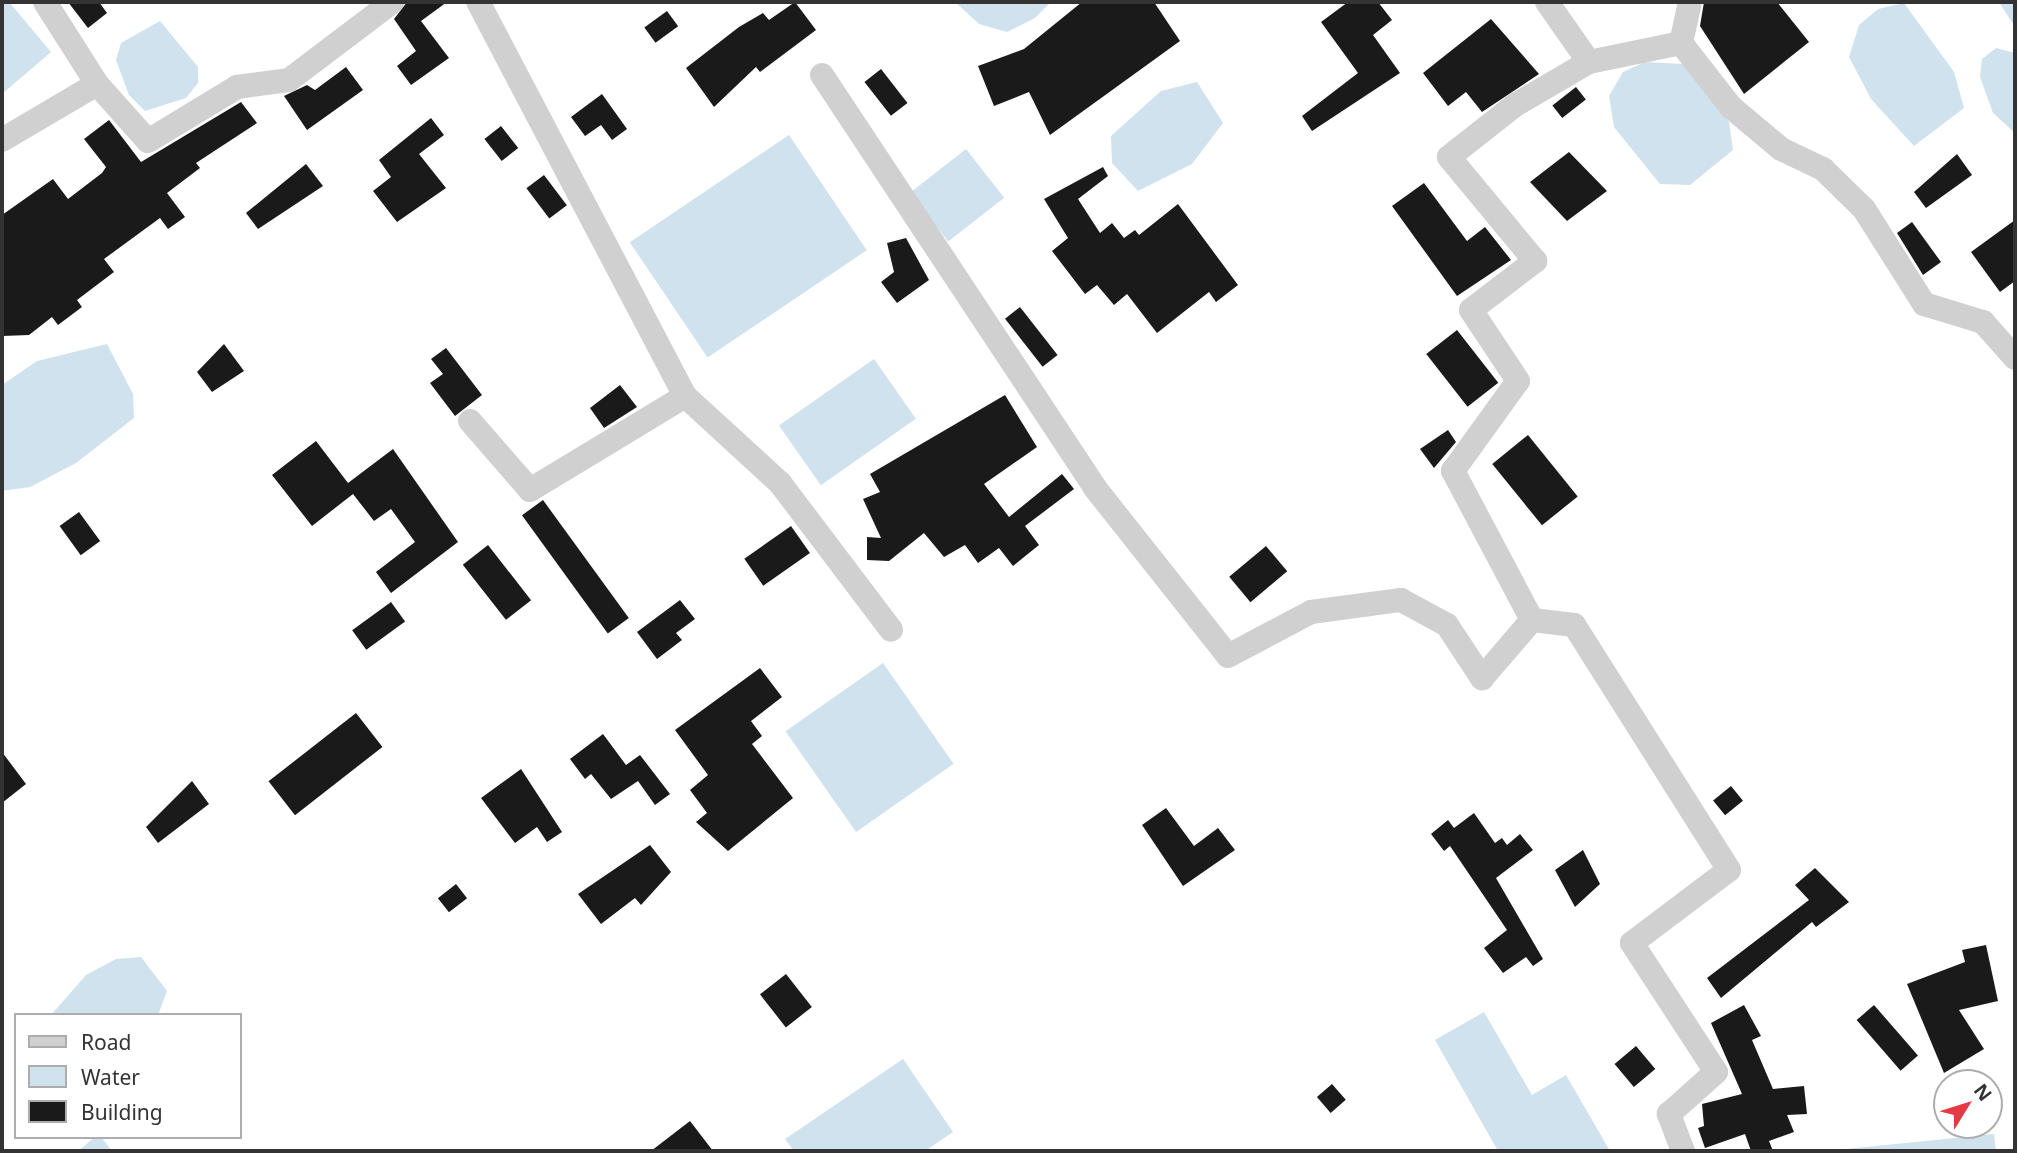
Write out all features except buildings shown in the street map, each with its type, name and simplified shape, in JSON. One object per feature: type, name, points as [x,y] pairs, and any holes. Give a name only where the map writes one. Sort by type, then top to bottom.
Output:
[{"type":"street","points":[[45,2],[97,84],[148,141],[237,87],[289,80],[392,2]]},
{"type":"street","points":[[478,2],[685,396],[780,483],[891,630]]},
{"type":"street","points":[[1547,2],[1589,62]]},
{"type":"street","points":[[1681,43],[1690,2]]},
{"type":"street","points":[[1532,620],[1453,471],[1518,381],[1471,310],[1535,261],[1449,157],[1515,104],[1589,62],[1681,43]]},
{"type":"street","points":[[1681,43],[1731,107],[1781,149],[1823,169],[1864,209],[1924,304],[1983,322],[2015,358]]},
{"type":"street","points":[[822,75],[1095,488],[1228,656],[1311,612],[1401,600],[1447,625],[1482,678],[1532,620]]},
{"type":"street","points":[[2,140],[97,84]]},
{"type":"street","points":[[470,422],[530,490],[685,396]]},
{"type":"street","points":[[1532,620],[1574,625],[1729,870],[1632,943],[1716,1072],[1669,1114],[1683,1151]]},
{"type":"water","points":[[2,2],[9,2],[51,52],[2,94]]},
{"type":"water","points":[[955,2],[1051,2],[1035,18],[1007,32],[979,24]]},
{"type":"water","points":[[1999,2],[2015,2],[2015,27]]},
{"type":"water","points":[[1904,3],[1954,72],[1964,108],[1914,146],[1871,99],[1849,57],[1859,25],[1878,9]]},
{"type":"water","points":[[160,21],[198,67],[198,83],[186,98],[145,111],[129,95],[116,60],[121,43]]},
{"type":"water","points":[[1996,48],[2015,53],[2015,133],[1993,113],[1980,77],[1982,59]]},
{"type":"water","points":[[1645,62],[1683,64],[1729,122],[1733,150],[1690,185],[1660,184],[1614,127],[1609,96],[1623,72]]},
{"type":"water","points":[[1197,82],[1223,123],[1192,164],[1138,191],[1112,163],[1111,136],[1161,91]]},
{"type":"water","points":[[789,135],[867,250],[708,358],[630,242]]},
{"type":"water","points":[[966,149],[1004,198],[948,242],[910,193]]},
{"type":"water","points":[[107,344],[133,394],[134,418],[76,463],[30,487],[2,491],[2,385],[37,361]]},
{"type":"water","points":[[874,359],[916,419],[821,485],[779,426]]},
{"type":"water","points":[[883,663],[954,764],[856,832],[786,731]]},
{"type":"water","points":[[141,957],[167,991],[159,1013],[53,1013],[86,975],[116,959]]},
{"type":"water","points":[[1484,1012],[1532,1095],[1566,1075],[1610,1151],[1498,1151],[1435,1040]]},
{"type":"water","points":[[903,1059],[953,1132],[925,1151],[794,1151],[785,1139]]},
{"type":"water","points":[[93,1139],[103,1139],[112,1151],[78,1151]]},
{"type":"water","points":[[1945,1139],[1995,1139],[1996,1151],[1826,1151]]}]
